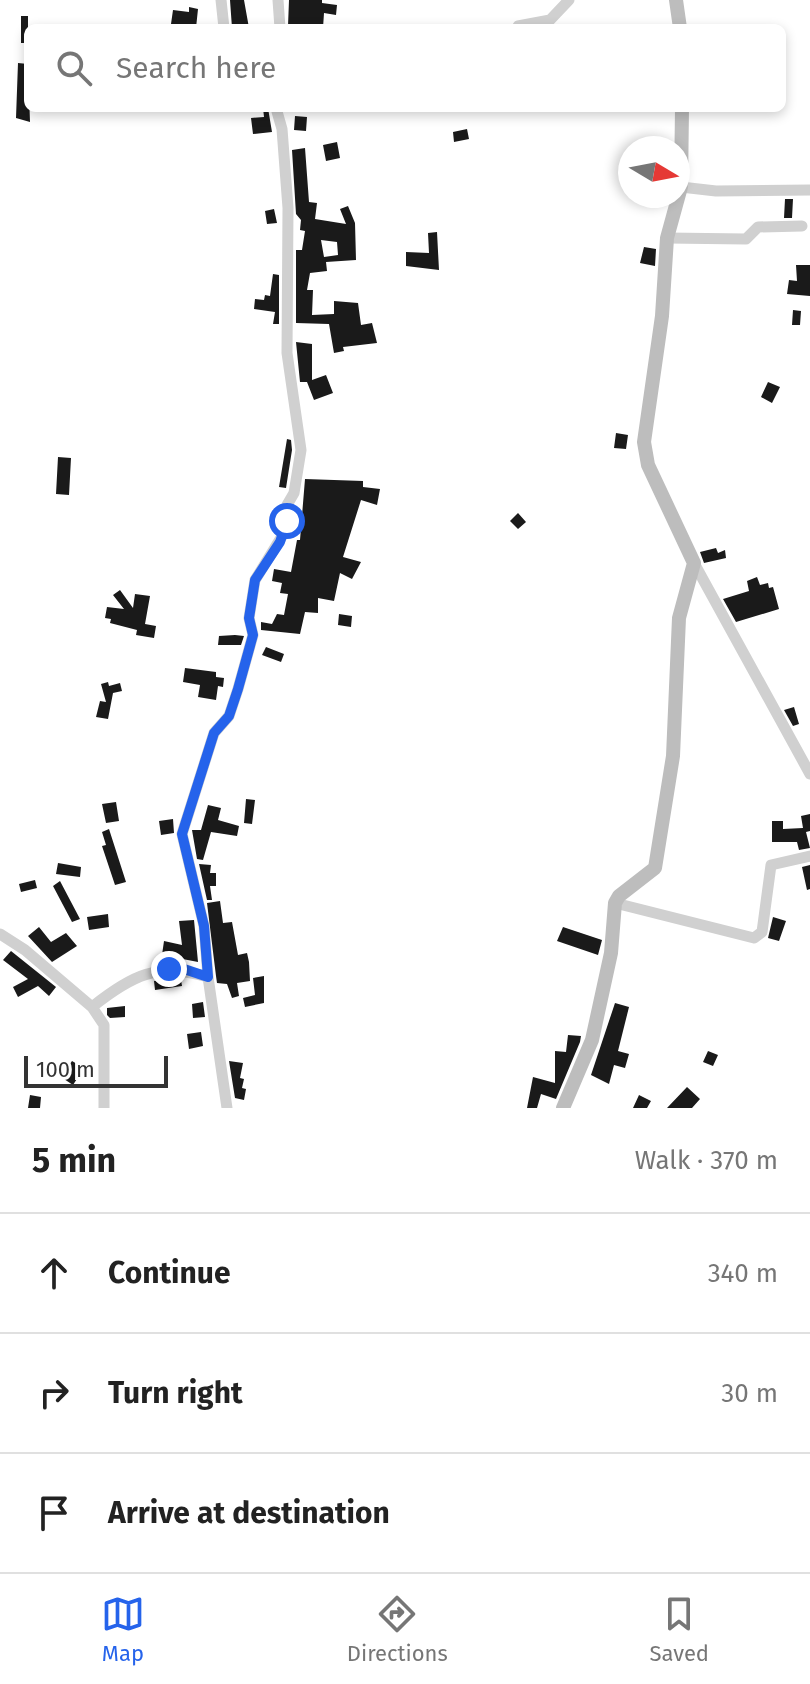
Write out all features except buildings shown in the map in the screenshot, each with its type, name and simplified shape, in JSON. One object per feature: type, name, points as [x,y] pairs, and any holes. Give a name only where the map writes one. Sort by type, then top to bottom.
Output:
[{"type":"street","points":[[221,0],[224,24]]},
{"type":"street","points":[[278,0],[280,24]]},
{"type":"street","points":[[529,24],[550,20],[569,0]]},
{"type":"street","points":[[676,0],[679,24]]},
{"type":"street","points":[[227,1108],[208,977],[204,926],[182,834],[214,733],[229,716],[238,689],[253,635],[249,618],[255,580],[284,533],[287,505],[294,493],[301,450],[287,353],[288,208],[282,129],[277,112]]},
{"type":"street","points":[[682,112],[682,136]]},
{"type":"street","points":[[690,188],[716,191],[810,190]]},
{"type":"street","points":[[675,208],[667,238],[664,304],[644,442],[648,465],[694,563],[810,774]]},
{"type":"street","points":[[667,238],[746,239],[756,228],[802,226]]},
{"type":"street","points":[[563,1108],[592,1040],[611,953],[615,903],[619,896],[649,875],[657,857],[673,756],[679,618],[694,563]]},
{"type":"street","points":[[615,903],[754,938],[762,932],[771,865],[810,856]]},
{"type":"street","points":[[0,934],[25,950],[92,1007],[104,1025],[104,1108]]},
{"type":"street","points":[[92,1007],[122,985],[169,969],[181,968],[208,977]]},
{"type":"route","points":[[169,969],[181,968],[208,977],[204,926],[182,834],[214,733],[229,716],[238,689],[253,635],[249,618],[255,580],[280,542],[287,521]]}]
